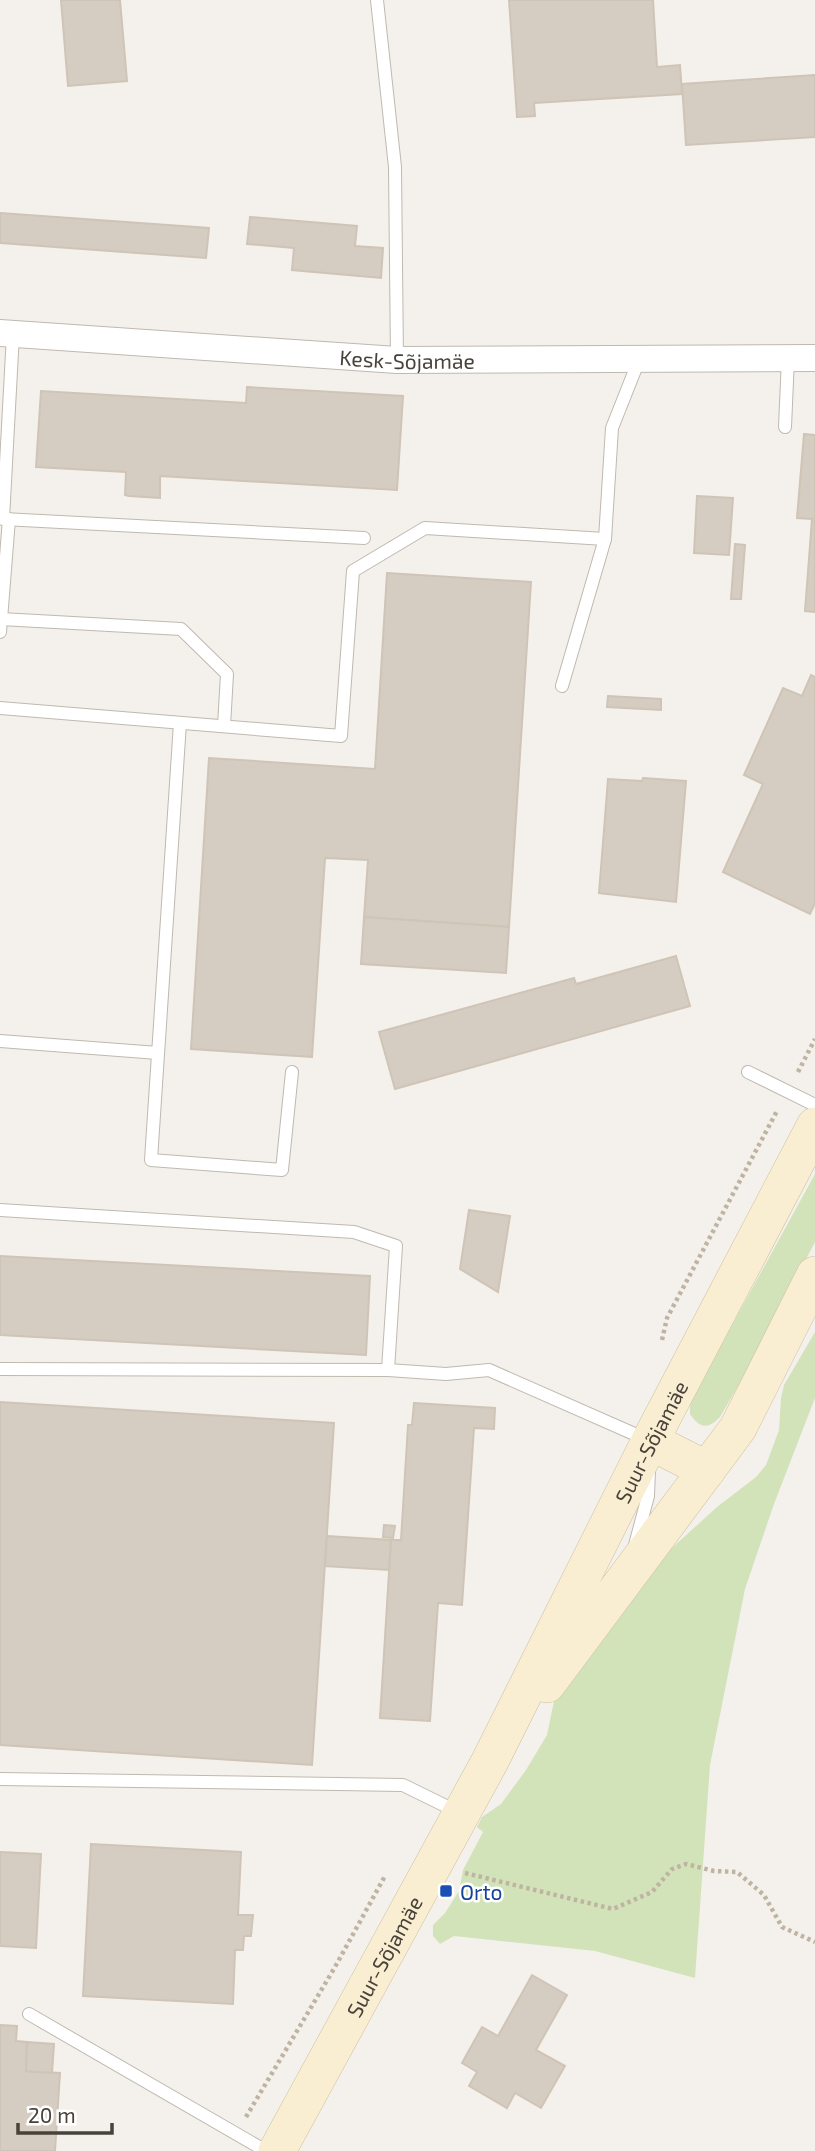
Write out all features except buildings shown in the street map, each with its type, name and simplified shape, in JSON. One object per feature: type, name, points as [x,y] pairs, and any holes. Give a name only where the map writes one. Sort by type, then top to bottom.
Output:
[{"type":"main road","name":"Suur-Sõjamäe","points":[[277,2151],[490,1761],[650,1441],[815,1125]]},
{"type":"main road","name":"Suur-Sõjamäe","points":[[490,1761],[738,1428],[815,1275]]},
{"type":"main road","points":[[650,1441],[707,1470]]},
{"type":"street","name":"Kesk-Sõjamäe","points":[[6,333],[397,360],[815,358]]},
{"type":"lane","points":[[377,0],[395,167],[397,360]]},
{"type":"lane","points":[[6,333],[1,626],[181,629],[227,674],[224,726]]},
{"type":"lane","points":[[785,428],[788,358]]},
{"type":"lane","points":[[562,686],[605,539],[612,428],[639,360]]},
{"type":"lane","points":[[4,520],[364,538]]},
{"type":"lane","points":[[0,708],[341,736],[353,571],[425,528],[605,539]]},
{"type":"lane","points":[[180,723],[151,1160],[282,1170],[292,1072]]},
{"type":"lane","points":[[0,1041],[158,1053]]},
{"type":"lane","points":[[748,1072],[815,1105]]},
{"type":"lane","points":[[0,1210],[354,1232],[396,1246],[388,1370]]},
{"type":"lane","points":[[0,1369],[388,1370],[446,1374],[489,1370],[650,1441],[648,1496],[636,1544],[608,1602]]},
{"type":"lane","points":[[0,1779],[403,1785],[461,1814]]},
{"type":"lane","points":[[29,2014],[266,2151]]},
{"type":"path","points":[[659,1350],[667,1318],[815,1039]]},
{"type":"path","points":[[457,1871],[612,1909],[652,1892],[672,1869],[685,1864],[714,1871],[737,1871],[764,1895],[782,1927],[815,1942]]},
{"type":"path","points":[[237,2134],[389,1871]]},
{"type":"green space","points":[[815,1174],[815,1242],[720,1417],[712,1424],[700,1425],[690,1414],[690,1404]]},
{"type":"green space","points":[[815,1332],[815,1398],[745,1589],[710,1765],[695,1978],[595,1951],[454,1936],[440,1944],[433,1936],[433,1925],[445,1913],[459,1891],[463,1870],[483,1832],[477,1827],[482,1817],[501,1804],[547,1735],[556,1691],[662,1557],[717,1507],[756,1477],[766,1465],[779,1430],[784,1385]]},
{"type":"place","name":"Orto","points":[[446,1891]]}]
